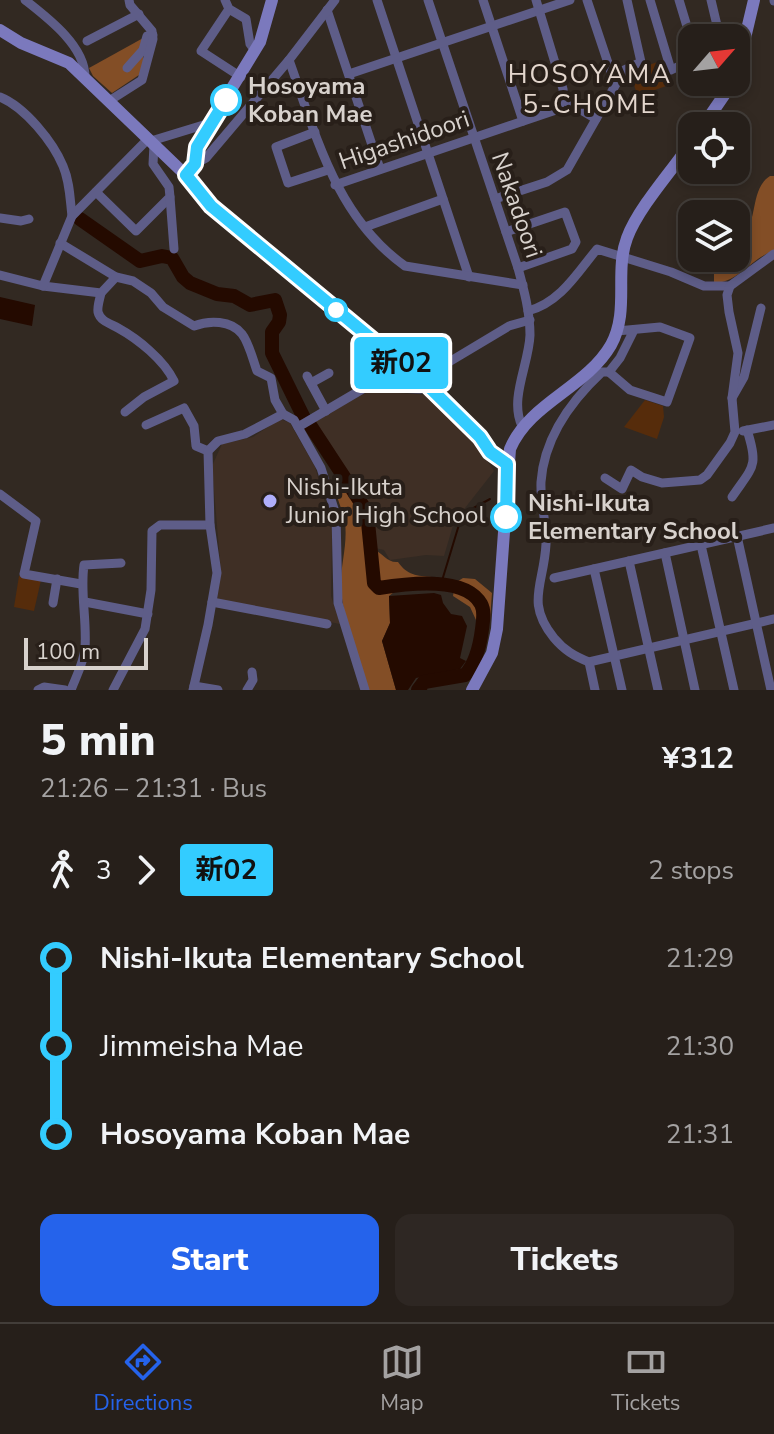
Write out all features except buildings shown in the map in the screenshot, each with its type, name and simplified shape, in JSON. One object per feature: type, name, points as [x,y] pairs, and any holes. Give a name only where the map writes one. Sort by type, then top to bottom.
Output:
[{"type":"street","points":[[25,0],[66,37],[85,66],[85,77]]},
{"type":"street","points":[[109,101],[142,80],[153,35],[146,20],[130,5],[129,0]]},
{"type":"street","points":[[195,164],[197,147],[255,51],[267,24],[272,0]]},
{"type":"street","points":[[186,175],[195,164],[206,158],[335,0]]},
{"type":"street","points":[[377,0],[469,277]]},
{"type":"street","name":"Nakadoori","points":[[428,0],[523,285],[529,315],[528,350],[515,414],[522,426]]},
{"type":"street","points":[[483,0],[523,121]]},
{"type":"street","points":[[349,74],[492,26],[538,5],[570,0]]},
{"type":"street","points":[[587,0],[615,84]]},
{"type":"street","points":[[495,199],[547,182],[567,170],[624,70],[641,62],[627,0]]},
{"type":"street","points":[[650,0],[671,70],[678,67]]},
{"type":"street","points":[[679,0],[686,24]]},
{"type":"street","points":[[711,0],[717,24]]},
{"type":"street","points":[[746,24],[754,0]]},
{"type":"street","points":[[241,77],[201,51],[227,4],[246,19],[250,44],[255,51]]},
{"type":"street","points":[[538,5],[564,100],[596,119]]},
{"type":"street","points":[[327,10],[380,169]]},
{"type":"street","points":[[87,41],[139,14]]},
{"type":"street","points":[[0,30],[21,43],[63,59],[85,77],[186,175],[211,206],[428,386],[480,437],[490,452],[507,464]]},
{"type":"street","points":[[127,68],[138,58],[147,36],[153,35]]},
{"type":"street","points":[[289,60],[335,185],[365,227],[391,256],[405,266],[523,285]]},
{"type":"street","points":[[0,97],[23,110],[56,154],[68,181],[72,216]]},
{"type":"street","name":"Higashidoori","points":[[335,185],[553,111],[564,100]]},
{"type":"street","points":[[43,286],[72,216],[96,192],[151,141],[210,123]]},
{"type":"street","points":[[315,132],[276,147],[288,183],[328,170]]},
{"type":"street","points":[[151,141],[153,164],[169,187],[174,249]]},
{"type":"street","points":[[472,690],[492,653],[497,629],[510,449],[522,426],[603,357],[617,331],[627,238],[678,162]]},
{"type":"street","points":[[96,192],[136,231],[170,197]]},
{"type":"street","points":[[365,227],[443,199]]},
{"type":"street","points":[[506,232],[565,212],[576,243],[572,249],[518,268]]},
{"type":"street","points":[[0,218],[29,219]]},
{"type":"street","points":[[60,243],[116,277],[133,281],[151,293],[163,307],[194,326],[207,321],[222,323],[242,333],[257,371],[271,378],[275,400],[283,414],[294,420],[321,468],[336,515],[338,603],[365,690]]},
{"type":"street","points":[[298,427],[366,387],[411,390],[428,386],[449,362],[529,315],[572,283],[597,249],[671,272],[704,286],[730,286]]},
{"type":"street","points":[[605,478],[622,489],[631,470],[662,483],[700,480],[707,475],[735,432],[732,398],[738,353],[727,295],[730,286],[774,254]]},
{"type":"street","points":[[0,275],[43,286],[101,293]]},
{"type":"street","points":[[116,277],[101,293],[98,312],[102,319],[122,330],[145,349],[174,381],[144,397],[125,412]]},
{"type":"street","points":[[732,398],[744,377],[761,308]]},
{"type":"street","points":[[617,331],[660,327],[690,338],[667,402],[630,390],[609,372],[602,372],[564,415],[549,450],[541,480],[546,543],[538,613],[543,624],[561,647],[589,662],[774,619]]},
{"type":"street","points":[[609,372],[634,330]]},
{"type":"street","points":[[753,335],[764,338]]},
{"type":"street","points":[[326,411],[309,380],[329,373]]},
{"type":"street","points":[[146,425],[184,408],[194,426],[196,446],[208,451]]},
{"type":"street","points":[[218,690],[193,688],[217,573],[210,525],[208,451],[218,441],[245,434],[283,414]]},
{"type":"street","points":[[735,432],[774,425]]},
{"type":"street","points":[[732,497],[754,466],[755,454],[747,430]]},
{"type":"street","points":[[0,494],[36,521],[24,574],[81,584]]},
{"type":"street","points":[[113,690],[145,629],[152,531],[160,525],[210,525]]},
{"type":"street","points":[[554,578],[774,530]]},
{"type":"street","points":[[737,536],[771,690]]},
{"type":"street","points":[[701,545],[734,690]]},
{"type":"street","points":[[665,553],[695,690]]},
{"type":"street","points":[[629,561],[658,690]]},
{"type":"street","points":[[38,690],[44,687],[64,690],[85,651],[85,602],[81,584],[84,565],[121,563]]},
{"type":"street","points":[[594,569],[622,690]]},
{"type":"street","points":[[53,603],[57,579]]},
{"type":"street","points":[[85,602],[148,614]]},
{"type":"street","points":[[212,602],[327,624]]},
{"type":"street","points":[[589,662],[595,690]]},
{"type":"street","points":[[247,690],[253,680],[252,672]]},
{"type":"shaded area","points":[[145,37],[142,73],[112,93],[93,76],[89,68]]},
{"type":"shaded area","points":[[663,60],[669,85],[638,96],[629,72]]},
{"type":"shaded area","points":[[774,176],[774,254],[764,255],[750,265],[750,224],[763,182]]},
{"type":"shaded area","points":[[715,272],[741,272],[714,283]]},
{"type":"shaded area","points":[[0,297],[35,305],[32,326],[0,319]]},
{"type":"shaded area","name":"Nishi-Ikuta Elementary School","points":[[369,391],[429,395],[472,438],[494,471],[454,522],[444,556],[390,560],[384,550],[375,548],[368,504],[315,421]]},
{"type":"shaded area","points":[[645,400],[663,406],[664,417],[657,439],[624,427]]},
{"type":"shaded area","name":"Nishi-Ikuta Junior High School","points":[[280,419],[290,423],[315,467],[332,527],[331,596],[340,624],[217,600],[221,573],[212,466],[222,444],[253,437]]},
{"type":"shaded area","points":[[346,477],[366,505],[373,549],[398,562],[409,572],[432,577],[434,588],[394,592],[389,596],[390,623],[382,641],[396,690],[367,690],[345,617],[341,584],[345,523],[336,486],[337,481]]},
{"type":"shaded area","points":[[19,576],[41,580],[34,611],[14,607]]},
{"type":"shaded area","points":[[463,578],[475,579],[492,593],[490,620],[476,620],[470,607],[453,596],[455,583]]},
{"type":"shaded area","points":[[441,595],[451,614],[462,616],[467,626],[460,658],[466,661],[460,669],[416,678],[408,690],[396,690],[382,641],[390,623],[389,596]]},
{"type":"waterway","points":[[80,219],[140,261],[162,256],[172,258],[190,283],[217,294],[234,296],[250,305],[275,300],[280,315],[272,332],[272,353],[305,420]]},
{"type":"waterway","points":[[310,425],[367,512],[374,583],[379,588],[448,585],[473,595],[481,604],[483,619],[480,641],[469,670],[465,675],[424,682],[418,690]]},
{"type":"waterway","points":[[441,584],[461,518],[490,499]]},
{"type":"bus line","name":"新02","points":[[226,100],[197,147],[195,164],[186,175],[211,206],[425,383],[480,437],[495,457],[507,464],[506,517]]},
{"type":"place","name":"Hosoyama Koban Mae","points":[[226,100]]},
{"type":"place","name":"Nishi-Ikuta Junior High School","points":[[270,501]]},
{"type":"place","name":"Nishi-Ikuta Elementary School","points":[[506,517]]},
{"type":"district","name":"HOSOYAMA 5-CHOME","points":[[590,89]]}]
